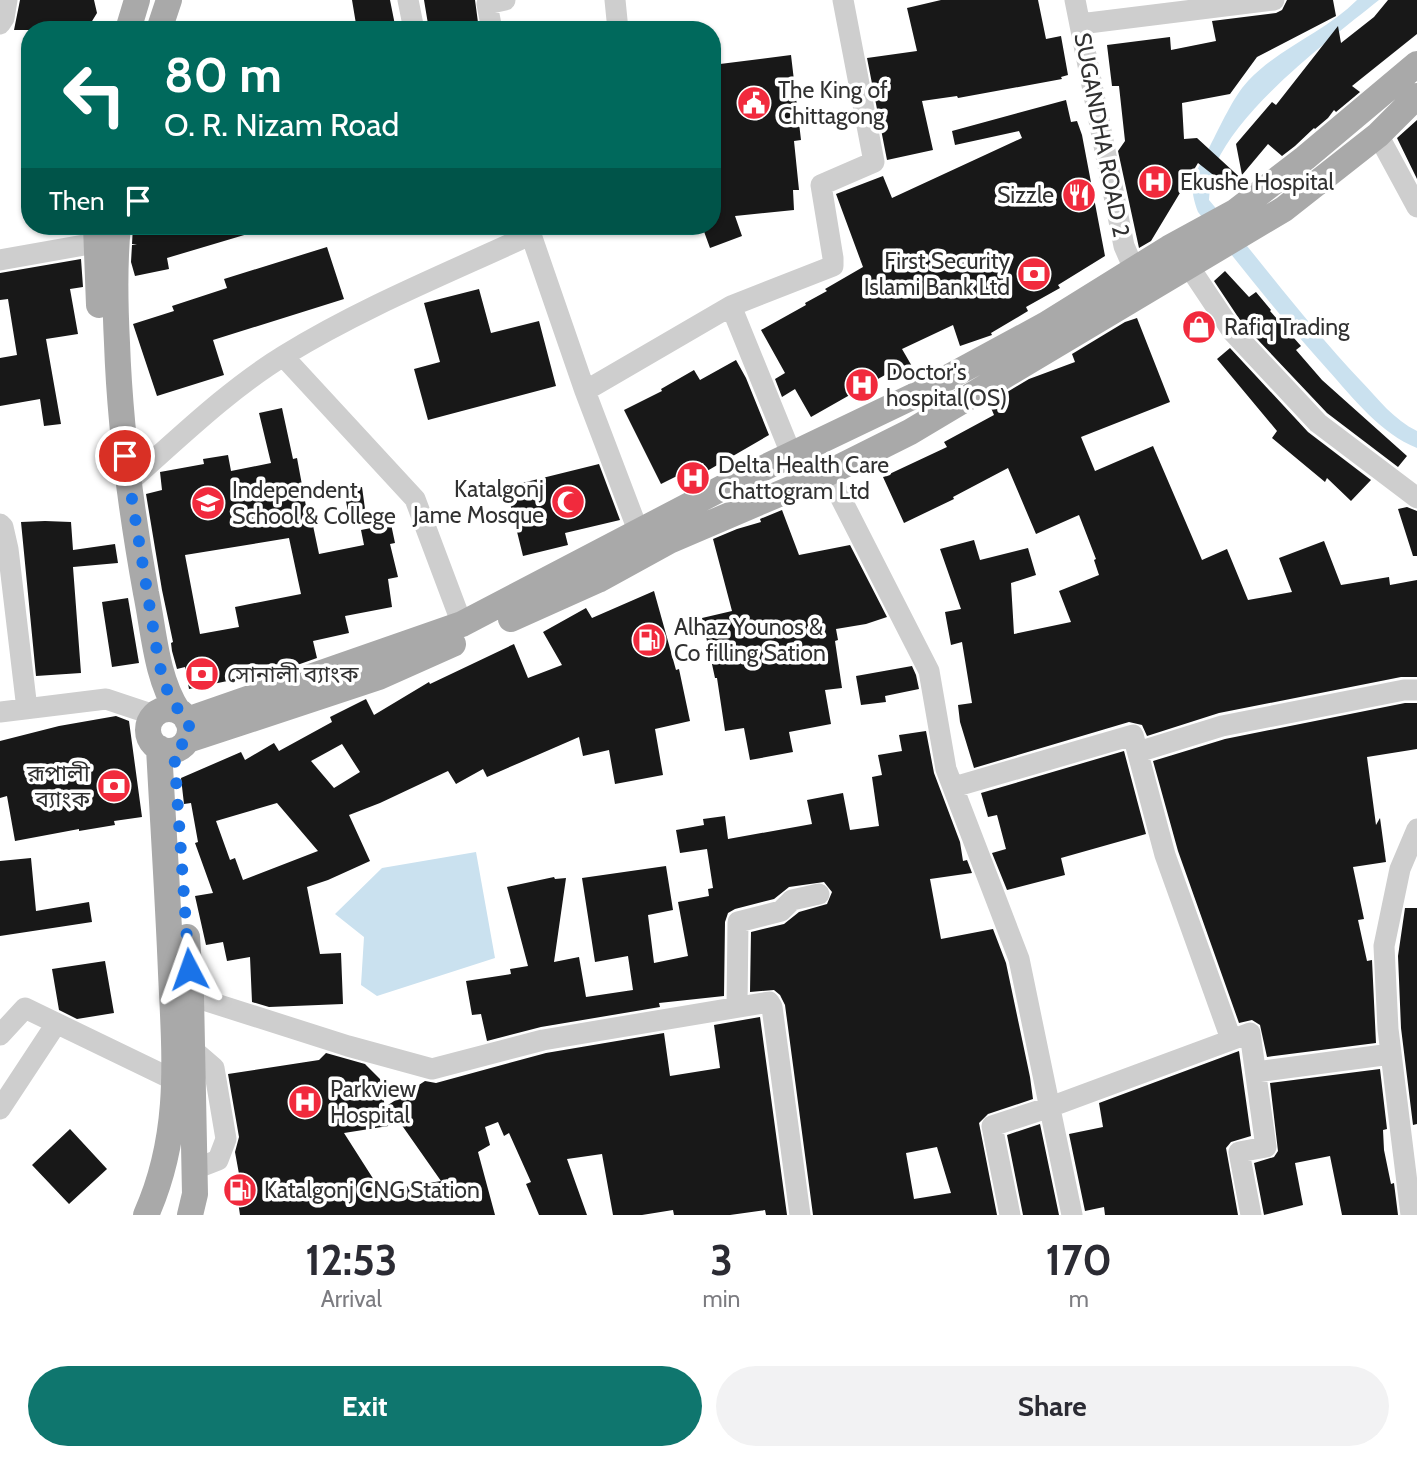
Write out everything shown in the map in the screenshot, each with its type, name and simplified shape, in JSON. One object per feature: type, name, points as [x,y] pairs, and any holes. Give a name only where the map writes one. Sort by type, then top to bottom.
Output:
[{"type":"main road","points":[[131,21],[137,0]]},
{"type":"main road","points":[[162,21],[169,0]]},
{"type":"main road","points":[[171,728],[462,624],[726,486],[914,396],[1045,326],[1134,269],[1235,212],[1305,158],[1417,64]]},
{"type":"main road","points":[[171,728],[379,677],[598,580],[681,536],[828,472],[910,432],[1284,209],[1378,135],[1417,96]]},
{"type":"main road","points":[[106,235],[115,286],[119,402],[128,482],[159,664],[170,699],[191,996],[195,1198]]},
{"type":"main road","points":[[106,235],[106,398],[122,525],[141,637],[171,728],[166,837],[176,1080],[168,1149],[159,1185],[146,1215]]},
{"type":"street","points":[[0,24],[5,18],[7,0]]},
{"type":"street","points":[[408,0],[412,21]]},
{"type":"street","points":[[490,21],[487,4],[505,0]]},
{"type":"street","points":[[615,0],[617,21]]},
{"type":"street","points":[[585,391],[731,306],[832,266],[821,185],[874,162],[843,0]]},
{"type":"street","name":"SUGANDHA ROAD 2","points":[[1075,0],[1124,246],[1134,269]]},
{"type":"street","points":[[1080,24],[1274,0]]},
{"type":"street","points":[[1378,135],[1417,207]]},
{"type":"street","points":[[0,260],[102,235]]},
{"type":"street","points":[[128,482],[215,407],[283,356],[351,317],[519,235]]},
{"type":"street","points":[[531,235],[585,391],[639,533]]},
{"type":"street","points":[[1188,265],[1232,331],[1318,423],[1417,498]]},
{"type":"street","points":[[731,306],[792,456]]},
{"type":"street","points":[[283,356],[415,499],[462,624]]},
{"type":"street","points":[[828,472],[929,671],[946,769],[1019,959],[1072,1215]]},
{"type":"street","points":[[0,524],[8,549],[26,709]]},
{"type":"street","points":[[1138,752],[1222,726],[1417,690]]},
{"type":"street","points":[[0,712],[106,699],[171,728]]},
{"type":"street","points":[[954,787],[1133,735],[1165,855],[1231,1039]]},
{"type":"street","points":[[1411,1215],[1391,1054],[1384,946],[1401,869],[1417,829]]},
{"type":"street","points":[[737,1006],[738,922],[781,911],[799,898],[820,894]]},
{"type":"street","points":[[191,996],[348,1046],[432,1069],[543,1040],[769,1002],[772,1007],[800,1215]]},
{"type":"street","points":[[0,1035],[25,1008],[176,1080]]},
{"type":"street","points":[[0,1109],[55,1024]]},
{"type":"street","points":[[1010,1215],[992,1126],[1250,1033],[1266,1147],[1239,1152],[1251,1215]]},
{"type":"street","points":[[1256,1072],[1391,1054]]},
{"type":"water","points":[[1357,0],[1379,0],[1288,75],[1245,119],[1216,164],[1209,200],[1341,359],[1387,409],[1417,431],[1417,448],[1380,425],[1311,351],[1198,212],[1194,201],[1194,178],[1242,88],[1260,69],[1331,22]]},
{"type":"water","points":[[476,852],[495,958],[377,996],[361,985],[364,937],[335,914],[382,868]]},
{"type":"building","points":[[20,0],[94,0],[97,13],[92,21],[21,21],[21,30],[14,30]]},
{"type":"building","points":[[352,0],[390,0],[394,21],[356,21]]},
{"type":"building","points":[[424,0],[475,0],[478,21],[428,21]]},
{"type":"building","points":[[941,0],[1038,0],[1046,39],[1061,36],[1068,75],[1061,77],[1062,79],[958,98],[922,101],[933,150],[887,160],[867,58],[917,51],[907,8]]},
{"type":"building","points":[[1287,0],[1333,0],[1336,16],[1257,57],[1230,94],[1182,103],[1184,139],[1197,138],[1246,183],[1235,192],[1198,163],[1151,241],[1139,248],[1118,151],[1125,141],[1119,86],[1112,86],[1107,45],[1170,37],[1171,50],[1216,41],[1212,21],[1276,13],[1282,10]]},
{"type":"building","points":[[1388,0],[1417,0],[1417,34],[1352,86],[1360,92],[1336,112],[1334,110],[1295,146],[1282,156],[1268,144],[1242,175],[1236,144],[1272,102],[1276,105],[1338,26],[1341,43],[1374,17]]},
{"type":"building","points":[[791,55],[801,140],[794,141],[799,190],[793,190],[794,210],[735,216],[742,236],[710,248],[705,235],[721,235],[721,64]]},
{"type":"building","points":[[1066,100],[1071,122],[1077,121],[1082,135],[1105,256],[1058,285],[1060,288],[1026,307],[1028,311],[991,333],[992,335],[960,346],[953,325],[902,349],[913,368],[889,382],[885,375],[811,417],[795,389],[782,397],[775,379],[785,373],[761,330],[806,305],[805,303],[827,291],[825,289],[863,267],[836,194],[883,176],[892,198],[1022,138],[1019,131],[955,145],[952,131]]},
{"type":"building","points":[[1417,120],[1417,179],[1397,138]]},
{"type":"building","points":[[132,235],[244,235],[167,258],[169,269],[135,276],[131,262],[132,245],[137,244],[132,244]]},
{"type":"building","points":[[327,247],[344,299],[213,340],[224,375],[157,396],[133,324],[174,311],[172,306],[227,288],[224,279]]},
{"type":"building","points":[[81,259],[83,287],[70,289],[78,334],[46,339],[61,424],[44,426],[40,399],[0,406],[0,358],[17,355],[8,299],[0,300],[0,273]]},
{"type":"building","points":[[1225,271],[1249,297],[1256,292],[1301,346],[1296,350],[1322,380],[1407,456],[1398,467],[1327,413],[1242,323],[1214,281]]},
{"type":"building","points":[[479,289],[491,333],[539,321],[556,386],[428,420],[414,369],[440,362],[424,303]]},
{"type":"building","points":[[1137,318],[1170,402],[1081,437],[1095,471],[1153,446],[1202,560],[1227,549],[1248,600],[1292,592],[1279,558],[1324,541],[1341,585],[1389,577],[1390,585],[1417,580],[1417,677],[1401,677],[1219,713],[1147,736],[1142,725],[1129,722],[974,768],[960,722],[958,705],[972,703],[962,642],[951,645],[945,612],[961,609],[940,549],[974,540],[980,560],[1028,548],[1036,575],[1011,583],[1014,634],[1071,622],[1059,591],[1099,575],[1094,560],[1096,559],[1079,515],[1036,534],[1008,468],[953,497],[954,499],[904,523],[883,477],[947,447],[944,442],[994,415],[989,403],[1029,379],[1075,362],[1072,354],[1125,322]]},
{"type":"building","points":[[1230,348],[1308,432],[1371,480],[1351,501],[1327,478],[1325,482],[1272,438],[1277,431],[1217,359]]},
{"type":"building","points":[[736,360],[769,435],[707,471],[703,463],[661,484],[624,410],[662,391],[661,389],[694,370],[700,380]]},
{"type":"building","points":[[282,408],[293,459],[297,458],[308,517],[311,516],[319,554],[364,545],[361,530],[391,524],[395,543],[390,544],[398,577],[388,579],[392,607],[345,616],[349,633],[313,641],[317,658],[189,689],[185,667],[177,669],[172,651],[173,642],[146,494],[162,490],[160,472],[204,464],[203,459],[228,455],[231,471],[271,463],[259,413]],"holes":[[[289,538],[301,594],[235,607],[239,627],[200,634],[185,555]]]},
{"type":"building","name":"Katalgonj Jame Mosque","points":[[599,464],[620,520],[565,533],[568,545],[523,556],[506,487]]},
{"type":"building","points":[[362,487],[365,509],[348,512],[344,490]]},
{"type":"building","points":[[1407,507],[1417,511],[1417,556],[1413,556],[1398,509]]},
{"type":"building","points":[[782,510],[799,555],[850,545],[887,617],[836,629],[838,640],[835,641],[842,688],[825,690],[831,724],[789,732],[793,752],[750,760],[744,728],[725,731],[717,678],[702,618],[732,611],[713,539],[761,522],[760,519]]},
{"type":"building","points":[[21,522],[71,522],[73,550],[115,544],[118,563],[73,567],[81,673],[36,676]]},
{"type":"building","points":[[654,591],[676,670],[679,669],[690,721],[655,729],[663,775],[615,784],[609,750],[583,756],[579,737],[487,777],[483,769],[456,784],[448,771],[349,815],[370,861],[307,887],[320,954],[341,953],[343,1004],[269,1007],[252,1002],[250,957],[227,961],[223,942],[206,945],[195,896],[213,893],[195,843],[198,842],[191,803],[184,804],[181,778],[241,752],[245,760],[274,743],[279,751],[332,722],[330,717],[366,699],[374,715],[429,682],[430,684],[514,644],[528,678],[562,665],[543,632],[586,608],[592,618]],"holes":[[[342,744],[360,772],[334,788],[311,761]],[[277,803],[318,851],[243,880],[235,858],[230,860],[216,821]]]},
{"type":"building","points":[[128,598],[139,663],[112,667],[102,602]]},
{"type":"building","points":[[912,666],[919,689],[885,696],[886,702],[861,705],[856,676]]},
{"type":"building","points":[[1405,703],[1417,703],[1417,749],[1367,757],[1376,825],[1380,818],[1386,862],[1353,867],[1364,919],[1358,920],[1367,961],[1372,960],[1376,1043],[1267,1057],[1260,1025],[1252,1020],[1239,1023],[1178,851],[1153,761],[1225,739]]},
{"type":"building","points":[[116,716],[129,721],[142,817],[114,821],[115,825],[15,841],[7,796],[0,798],[0,741],[59,726]]},
{"type":"building","points":[[926,731],[934,773],[960,842],[963,861],[967,860],[972,873],[930,879],[941,939],[993,929],[1006,963],[1030,1077],[1033,1099],[988,1114],[979,1123],[997,1215],[813,1215],[785,1005],[774,990],[750,992],[751,932],[784,924],[799,912],[827,904],[832,892],[824,882],[789,887],[774,899],[728,913],[725,922],[724,996],[659,1003],[660,1007],[541,1027],[487,1041],[481,1014],[472,1015],[466,981],[511,974],[510,969],[528,966],[507,887],[554,877],[566,878],[554,962],[579,957],[586,997],[633,990],[628,956],[595,962],[582,878],[666,866],[673,910],[648,915],[654,963],[688,956],[678,902],[709,896],[708,889],[713,888],[707,849],[680,853],[676,830],[704,825],[703,819],[725,816],[728,839],[812,824],[807,800],[843,793],[850,830],[879,826],[872,777],[882,775],[878,755],[902,751],[899,735]],"holes":[[[937,1147],[951,1193],[914,1199],[906,1153]]]},
{"type":"building","points":[[1124,751],[1146,834],[1061,858],[1065,875],[1007,890],[992,853],[1006,849],[997,815],[988,817],[981,793]]},
{"type":"building","points":[[31,858],[36,911],[89,902],[92,922],[0,936],[0,861]]},
{"type":"building","points":[[1405,908],[1417,908],[1417,1124],[1413,1125],[1401,1028],[1398,956]]},
{"type":"building","points":[[105,961],[114,1013],[77,1019],[59,1010],[52,969]]},
{"type":"building","points":[[760,1017],[787,1215],[766,1215],[765,1210],[730,1215],[674,1215],[673,1210],[642,1215],[613,1215],[602,1154],[567,1159],[587,1215],[539,1215],[526,1184],[531,1182],[509,1133],[504,1136],[498,1122],[485,1127],[490,1145],[478,1152],[495,1215],[240,1215],[234,1174],[239,1174],[235,1152],[239,1137],[228,1074],[319,1060],[326,1053],[365,1064],[380,1079],[385,1107],[425,1081],[436,1083],[546,1053],[664,1033],[670,1076],[720,1068],[714,1025]],"holes":[[[401,1124],[441,1181],[381,1191],[344,1133]]]},
{"type":"building","points":[[1239,1051],[1251,1136],[1231,1142],[1226,1148],[1238,1215],[1105,1215],[1104,1207],[1085,1211],[1069,1134],[1103,1127],[1099,1103]]},
{"type":"building","points":[[1380,1069],[1387,1129],[1383,1130],[1384,1150],[1391,1184],[1394,1183],[1398,1215],[1342,1215],[1330,1156],[1295,1163],[1303,1205],[1264,1215],[1254,1163],[1274,1157],[1278,1151],[1270,1083]]},
{"type":"building","points":[[1040,1124],[1059,1215],[1023,1215],[1007,1135]]},
{"type":"building","points":[[70,1129],[107,1169],[69,1204],[32,1165]]},
{"type":"place","name":"The King of Chittagong","points":[[754,103]]},
{"type":"place","name":"Ekushe Hospital","points":[[1155,182]]},
{"type":"place","name":"Sizzle","points":[[1079,195]]},
{"type":"place","name":"First Security Islami Bank Ltd","points":[[1034,274]]},
{"type":"place","name":"Rafiq Trading","points":[[1199,327]]},
{"type":"place","name":"Doctor's hospital(OS)","points":[[862,385]]},
{"type":"place","name":"Delta Health Care Chattogram Ltd","points":[[693,478]]},
{"type":"place","name":"Katalgonj Jame Mosque","points":[[568,502]]},
{"type":"place","name":"Independent School & College","points":[[208,503]]},
{"type":"place","name":"Alhaz Younos & Co filling Sation","points":[[649,640]]},
{"type":"place","name":"সোনালী ব্যাংক","points":[[202,674]]},
{"type":"place","name":"রূপালী ব্যাংক","points":[[114,786]]},
{"type":"place","name":"Parkview Hospital","points":[[305,1102]]},
{"type":"place","name":"Katalgonj CNG Station","points":[[240,1190]]},
{"type":"route","points":[[125,456],[159,664],[170,699],[187,720],[190,729],[188,740],[174,750],[189,969]]}]
